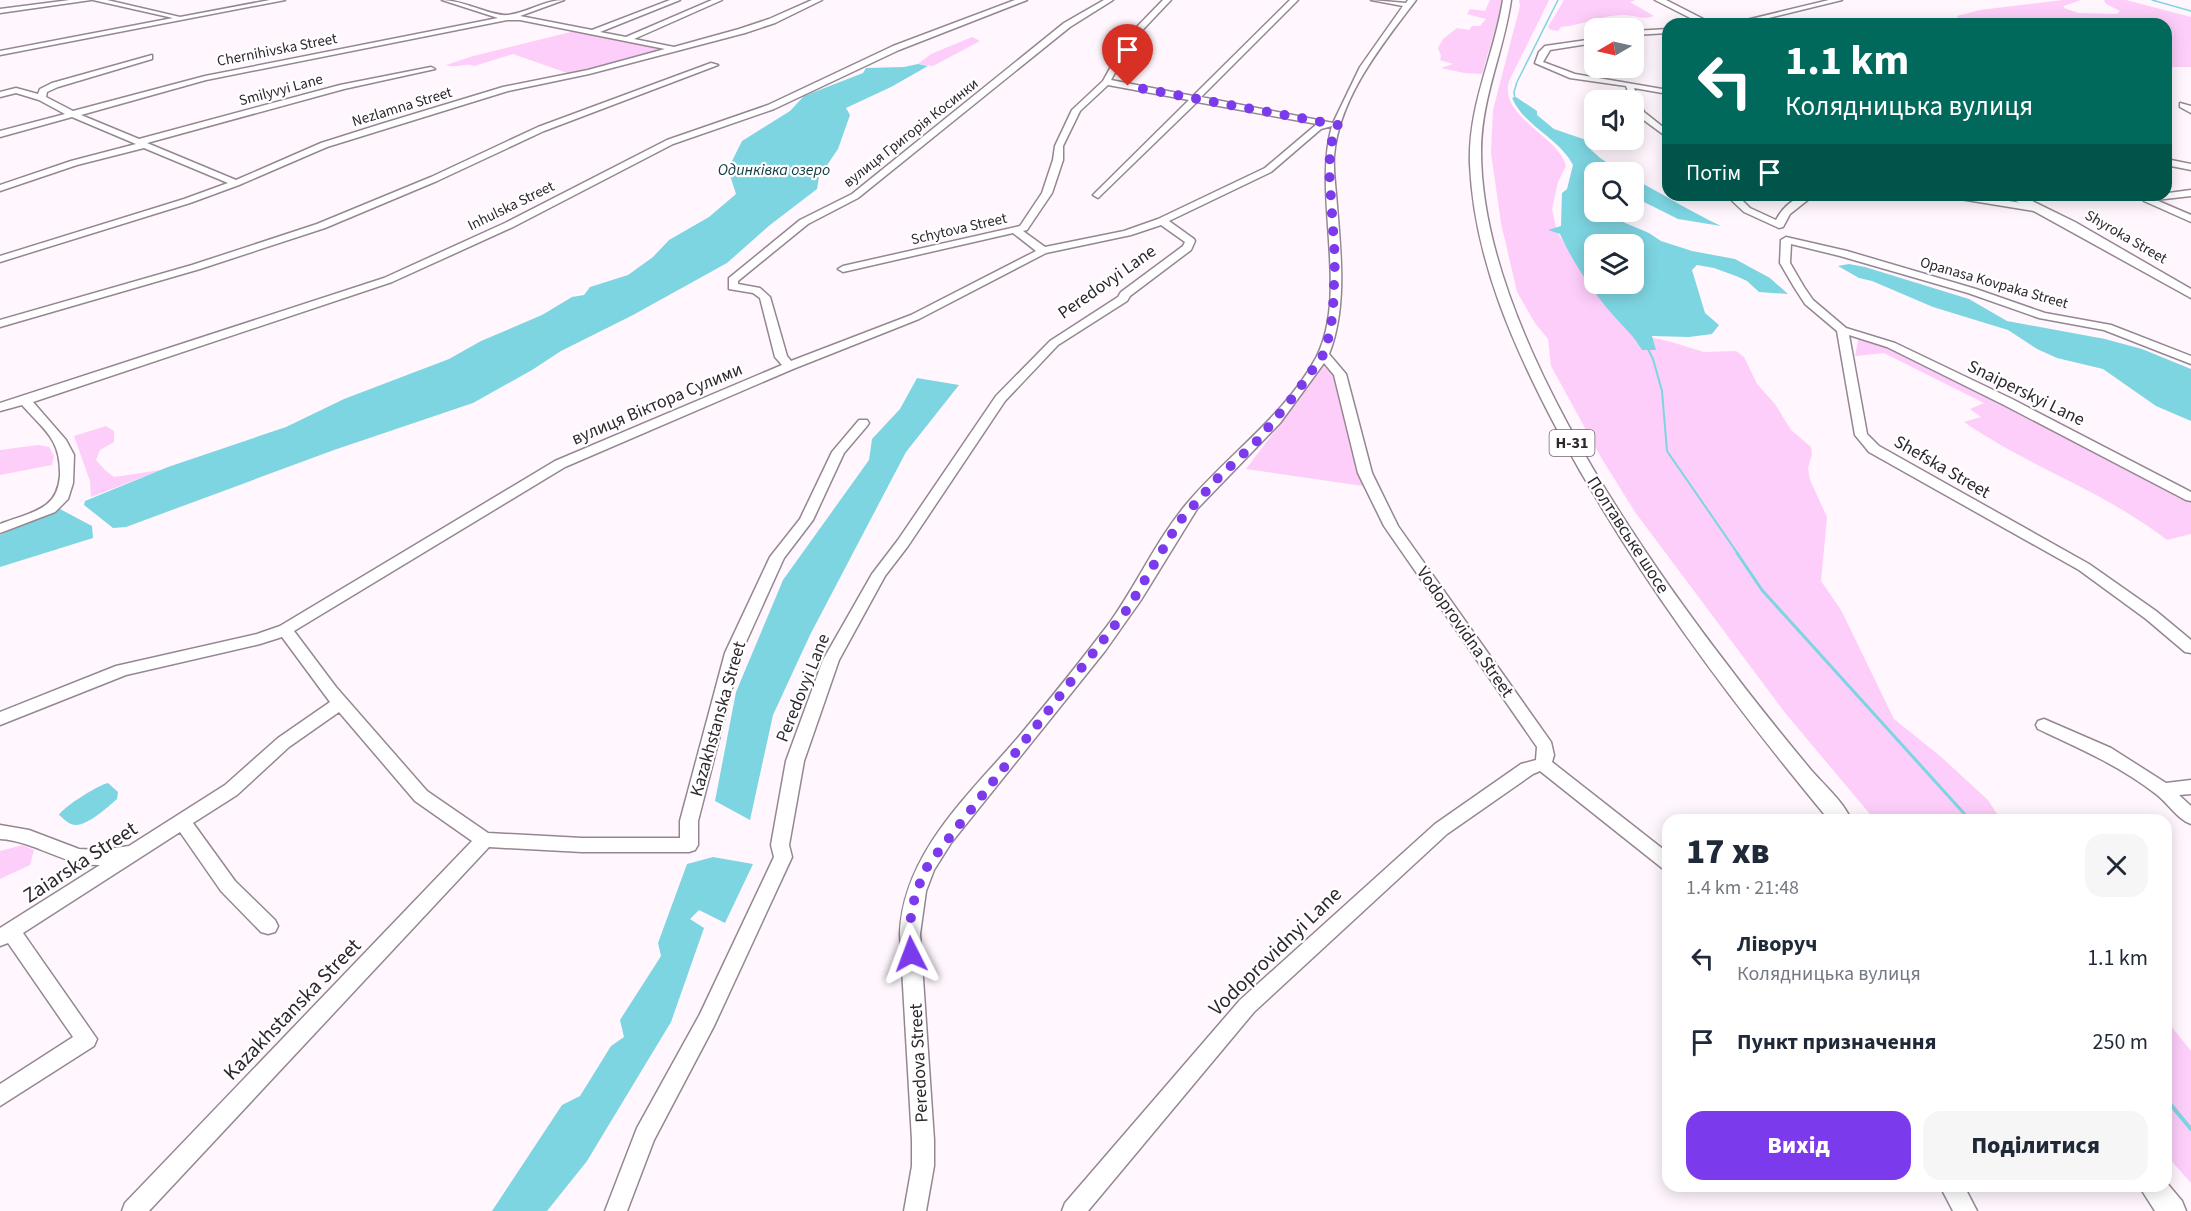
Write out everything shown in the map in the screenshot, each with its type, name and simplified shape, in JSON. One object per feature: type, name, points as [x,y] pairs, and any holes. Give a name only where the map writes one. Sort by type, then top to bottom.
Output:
[{"type":"main road","name":"Полтавське шосе","points":[[1507,0],[1480,107],[1476,163],[1478,196],[1486,236],[1498,284],[1513,324],[1565,431],[1620,525],[1673,606],[1836,814]]},
{"type":"main road","points":[[1659,0],[1696,18]]},
{"type":"main road","name":"Shyroka Street","points":[[2023,201],[2191,294]]},
{"type":"main road","points":[[2157,1192],[2172,1211]]},
{"type":"street","points":[[0,11],[87,0]]},
{"type":"street","points":[[98,0],[179,18]]},
{"type":"street","points":[[115,2],[126,0]]},
{"type":"street","points":[[0,53],[281,0]]},
{"type":"street","points":[[446,0],[507,18],[629,38],[676,49]]},
{"type":"street","name":"Chernihivska Street","points":[[0,134],[205,78],[507,18],[560,0]]},
{"type":"street","points":[[594,32],[676,0]]},
{"type":"street","points":[[629,38],[718,0]]},
{"type":"street","name":"Nezlamna Street","points":[[0,259],[187,201],[236,183],[324,145],[506,89],[589,72],[772,21],[818,0]]},
{"type":"street","name":"Inhulska Street","points":[[0,407],[388,280],[500,230],[670,142],[771,107],[896,48],[1002,6],[1023,0]]},
{"type":"street","name":"вулиця Григорія Косинки","points":[[789,366],[781,357],[765,297],[756,290],[733,287],[734,280],[796,228],[855,196],[1010,74],[1067,25],[1109,0]]},
{"type":"street","name":"Schytova Street","points":[[843,269],[980,237],[1016,231],[1028,222],[1047,193],[1058,160],[1059,146],[1076,110],[1106,82],[1130,39],[1167,0]]},
{"type":"street","points":[[1098,195],[1294,0]]},
{"type":"street","points":[[1375,0],[1410,3]]},
{"type":"street","points":[[1760,18],[1838,0]]},
{"type":"street","name":"Peredova Street","points":[[915,1211],[923,1166],[923,1140],[910,913],[914,894],[928,865],[1129,607],[1179,522],[1217,479],[1258,440],[1294,396],[1323,355],[1330,333],[1333,310],[1335,259],[1329,168],[1333,124],[1373,51],[1410,3]]},
{"type":"street","points":[[1644,32],[1662,31]]},
{"type":"street","points":[[1584,42],[1544,50],[1539,63],[1573,76],[1584,78]]},
{"type":"street","points":[[43,95],[55,85],[149,57]]},
{"type":"street","points":[[0,324],[195,267],[321,226],[434,179],[541,129],[714,64]]},
{"type":"street","name":"Smilyvyi Lane","points":[[0,188],[74,163],[343,87],[431,69]]},
{"type":"street","points":[[1587,78],[1662,91]]},
{"type":"street","points":[[1106,82],[1333,124]]},
{"type":"street","points":[[1629,84],[1640,113],[1662,130]]},
{"type":"street","points":[[0,95],[16,90],[43,95],[74,115],[236,183]]},
{"type":"street","name":"вулиця Віктора Сулими","points":[[0,719],[122,670],[260,639],[285,630],[560,464],[789,366],[915,317],[1043,251],[1127,233],[1162,221],[1268,170],[1318,127],[1333,124]]},
{"type":"street","points":[[2172,163],[2191,166]]},
{"type":"street","points":[[2172,195],[2191,193]]},
{"type":"street","points":[[1737,201],[1747,210],[1779,225]]},
{"type":"street","points":[[1800,201],[1780,220],[1780,232],[1786,240],[1785,263],[1809,302],[1842,330]]},
{"type":"street","points":[[1991,201],[2040,209]]},
{"type":"street","points":[[2149,201],[2191,219]]},
{"type":"street","name":"Peredovyi Lane","points":[[616,1211],[645,1135],[707,1020],[783,857],[780,844],[795,761],[831,660],[864,598],[1000,399],[1027,369],[1054,343],[1123,299],[1125,294],[1187,248],[1189,239],[1178,234],[1162,221]]},
{"type":"street","points":[[1016,231],[1043,251]]},
{"type":"street","name":"Opanasa Kovpaka Street","points":[[1786,240],[1842,253],[1972,291],[2043,316],[2107,327],[2191,360]]},
{"type":"street","name":"Snaiperskyi Lane","points":[[1842,330],[1871,337],[2008,402],[2191,497]]},
{"type":"street","name":"Shefska Street","points":[[1842,330],[1861,435],[1867,442],[2084,567],[2151,615],[2191,648]]},
{"type":"street","name":"Vodoprovidna Street","points":[[1323,355],[1340,375],[1365,473],[1391,526],[1545,746],[1546,755],[1543,764]]},
{"type":"street","points":[[0,396],[19,402],[60,440],[68,456],[66,483],[61,500],[50,509],[0,529]]},
{"type":"street","name":"Kazakhstanska Street","points":[[285,630],[342,703],[421,796],[485,840],[582,845],[689,845],[689,820],[699,789],[732,653],[777,557],[806,520],[838,452],[863,423]]},
{"type":"street","name":"Zaiarska Street","points":[[6,935],[231,790],[262,758],[315,718],[342,703]]},
{"type":"street","points":[[2044,724],[2105,752],[2163,790],[2191,817]]},
{"type":"street","points":[[1543,764],[1662,857]]},
{"type":"street","name":"Vodoprovidnyi Lane","points":[[1074,1211],[1247,1006],[1441,829],[1527,769],[1543,764]]},
{"type":"street","points":[[2163,790],[2191,787]]},
{"type":"street","points":[[183,822],[228,885],[268,926]]},
{"type":"street","points":[[0,832],[26,835],[72,855],[89,858],[113,857],[138,852]]},
{"type":"street","name":"Kazakhstanska Street","points":[[133,1211],[485,840]]},
{"type":"street","points":[[0,1096],[87,1039],[6,935]]},
{"type":"street","points":[[1955,1192],[1966,1211]]},
{"type":"shaded area","points":[[1490,0],[1502,0],[1482,74],[1441,68],[1453,64],[1440,60],[1438,48],[1443,39],[1457,28],[1469,30],[1472,26],[1480,26],[1486,19],[1467,14],[1470,9],[1485,11]]},
{"type":"shaded area","points":[[1519,0],[1549,0],[1509,81],[1508,94],[1513,106],[1521,116],[1561,155],[1566,166],[1558,182],[1552,209],[1557,232],[1584,274],[1584,294],[1597,294],[1618,321],[1634,334],[1704,352],[1736,351],[1744,357],[1757,384],[1775,404],[1791,430],[1811,447],[1812,454],[1808,468],[1810,480],[1827,517],[1821,581],[1841,610],[1894,719],[1940,756],[1988,800],[1997,814],[1870,814],[1786,714],[1635,512],[1602,459],[1551,366],[1548,339],[1535,323],[1517,292],[1501,223],[1491,153],[1493,110],[1520,6]]},
{"type":"shaded area","points":[[1564,0],[1636,0],[1630,2],[1654,16],[1584,18],[1584,22],[1561,27],[1558,31],[1548,27]]},
{"type":"shaded area","points":[[2081,0],[2064,6],[2064,8],[2078,13],[2117,14],[2120,11],[2106,4],[2104,0],[2126,0],[2191,17],[2191,67],[2172,67],[2172,18],[1958,18],[1957,16],[1980,10]]},
{"type":"shaded area","points":[[579,30],[669,49],[570,74],[513,54],[474,66],[446,65],[473,56]]},
{"type":"shaded area","points":[[972,37],[980,41],[933,66],[918,64],[931,54]]},
{"type":"shaded area","points":[[1859,336],[1882,343],[2191,498],[2191,534],[2167,540],[2118,507],[2014,453],[1964,422],[1981,417],[1970,409],[1984,403],[1884,353],[1855,356]]},
{"type":"shaded area","points":[[1324,366],[1338,379],[1363,486],[1246,469]]},
{"type":"shaded area","points":[[106,426],[114,431],[114,442],[100,450],[96,460],[105,470],[114,477],[161,470],[91,497],[90,481],[74,436]]},
{"type":"shaded area","points":[[38,445],[49,447],[54,456],[52,465],[0,475],[0,450]]},
{"type":"shaded area","points":[[23,845],[34,850],[30,865],[0,879],[0,851]]},
{"type":"shaded area","points":[[2172,1027],[2191,1051],[2191,1183],[2172,1162]]},
{"type":"water","name":"Одинківка озеро","points":[[918,64],[928,66],[891,87],[846,108],[850,115],[838,149],[819,177],[817,189],[770,225],[727,263],[633,315],[561,351],[473,403],[334,450],[126,527],[113,528],[84,505],[85,501],[168,467],[286,427],[344,399],[449,359],[481,341],[542,315],[572,297],[584,295],[590,287],[628,275],[653,257],[669,240],[709,217],[736,194],[728,169],[742,141],[790,111],[804,96],[863,73],[866,68],[904,67]]},
{"type":"water","points":[[1516,97],[1537,111],[1537,115],[1554,129],[1584,139],[1584,150],[1591,150],[1606,162],[1584,162],[1584,222],[1623,222],[1661,241],[1692,251],[1735,259],[1770,278],[1788,294],[1759,292],[1747,281],[1736,276],[1697,265],[1692,270],[1705,313],[1719,325],[1712,334],[1689,337],[1652,336],[1656,350],[1642,350],[1596,294],[1644,294],[1644,234],[1584,234],[1584,277],[1560,234],[1548,230],[1561,226],[1562,193],[1567,189],[1573,165],[1559,147],[1517,108],[1512,98]]},
{"type":"water","points":[[1644,185],[1662,195],[1662,201],[1674,201],[1721,226],[1678,219],[1644,202]]},
{"type":"water","points":[[1849,264],[1969,299],[2007,321],[2105,339],[2142,349],[2191,369],[2191,421],[2156,406],[2103,369],[2057,358],[2037,349],[2008,330],[1933,307],[1872,281],[1859,278],[1838,266]]},
{"type":"water","points":[[917,378],[959,385],[906,452],[810,635],[773,715],[750,820],[715,801],[736,692],[783,580],[869,460],[872,439],[900,409]]},
{"type":"water","points":[[60,509],[92,526],[93,538],[0,567],[0,535]]},
{"type":"water","points":[[108,783],[118,792],[117,799],[92,819],[73,825],[59,815],[82,796]]},
{"type":"water","points":[[713,857],[753,864],[725,923],[699,910],[690,919],[704,928],[671,1022],[587,1161],[547,1211],[492,1211],[562,1105],[580,1096],[611,1046],[624,1037],[620,1020],[661,956],[658,943],[687,864]]},
{"type":"waterway","points":[[1515,100],[1514,92],[1517,82],[1558,0]]},
{"type":"waterway","points":[[2152,0],[2191,11]]},
{"type":"waterway","points":[[1647,347],[1653,359],[1662,391],[1667,451],[1738,554]]},
{"type":"waterway","points":[[1737,553],[1762,590],[1965,814]]},
{"type":"waterway","points":[[2172,1106],[2191,1129]]},
{"type":"route","points":[[911,954],[910,913],[914,894],[928,865],[987,786],[1039,724],[1129,607],[1179,522],[1217,479],[1258,440],[1294,396],[1323,355],[1330,333],[1335,259],[1329,168],[1331,144],[1338,125],[1128,86]]}]
